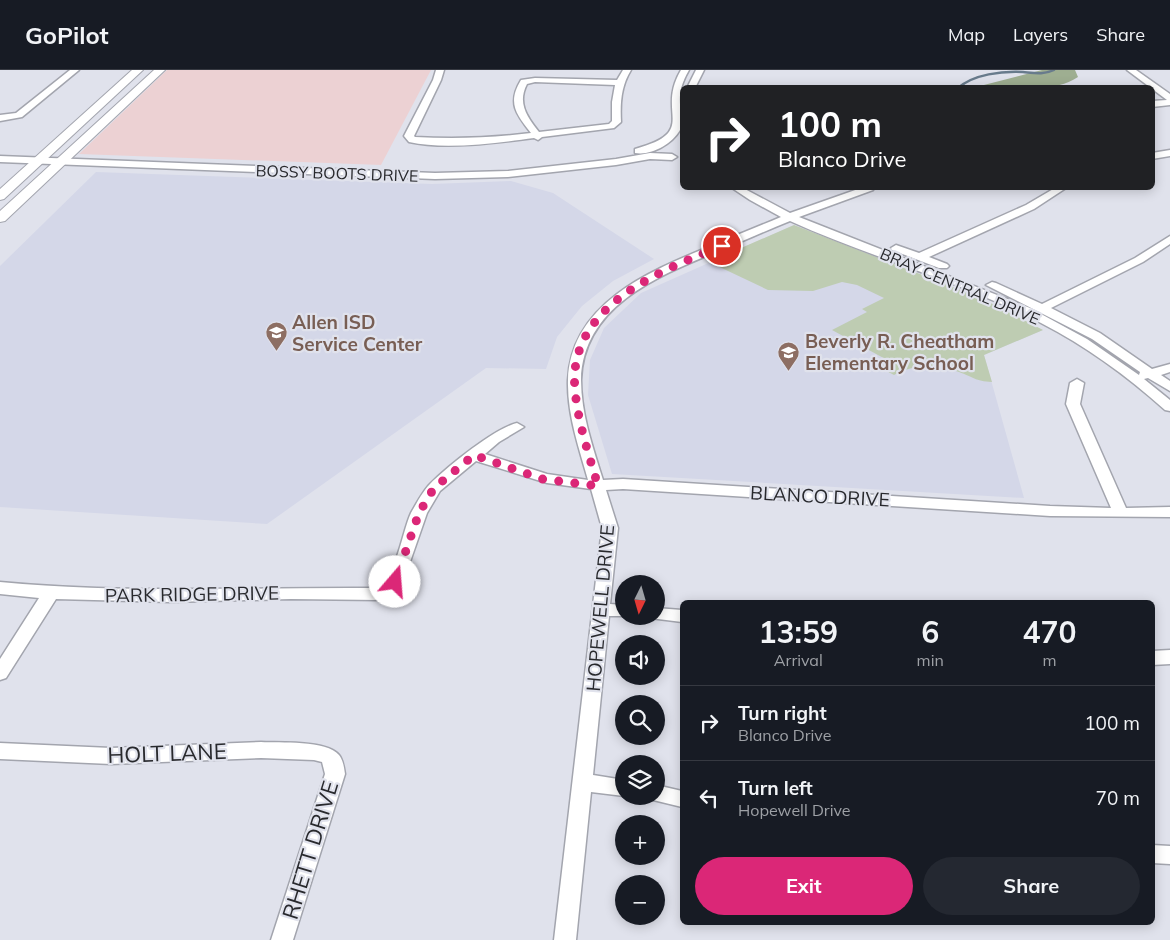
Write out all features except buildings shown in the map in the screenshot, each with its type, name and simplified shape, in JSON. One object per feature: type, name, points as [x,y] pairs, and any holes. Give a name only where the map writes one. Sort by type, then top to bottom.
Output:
[{"type":"main road","points":[[0,196],[138,70]]},
{"type":"main road","points":[[0,218],[160,70]]},
{"type":"street","points":[[5,118],[19,115],[75,70]]},
{"type":"street","points":[[440,70],[437,80],[409,136],[410,139],[415,141],[461,142],[538,137],[615,125],[617,122],[616,102],[620,83],[628,70]]},
{"type":"street","points":[[614,159],[664,142],[676,133],[680,125],[674,110],[675,97],[680,77],[685,70]]},
{"type":"street","points":[[692,85],[700,70]]},
{"type":"street","points":[[1131,70],[1152,85]]},
{"type":"street","points":[[538,137],[517,105],[522,83],[526,81],[620,83]]},
{"type":"street","points":[[1155,87],[1170,98]]},
{"type":"street","points":[[1155,104],[1170,102]]},
{"type":"street","name":"BOSSY BOOTS DRIVE","points":[[0,159],[42,159],[435,176],[508,174],[614,159],[666,148],[680,142]]},
{"type":"street","points":[[666,148],[666,152],[678,160]]},
{"type":"street","name":"BOSSY BOOTS DRIVE","points":[[0,153],[42,159]]},
{"type":"street","points":[[1155,156],[1170,153]]},
{"type":"street","points":[[614,159],[678,160]]},
{"type":"street","name":"BRAY CENTRAL DRIVE","points":[[743,190],[1020,297],[1096,336],[1170,387]]},
{"type":"street","name":"BRAY CENTRAL DRIVE","points":[[759,190],[793,209],[1028,312],[1080,341],[1135,378],[1170,407]]},
{"type":"street","name":"HOPEWELL DRIVE","points":[[564,940],[610,528],[608,512],[598,486],[579,417],[574,388],[576,362],[586,336],[603,312],[632,288],[659,272],[793,209],[862,190]]},
{"type":"street","points":[[919,257],[1030,207],[1058,190]]},
{"type":"street","points":[[1043,308],[1139,260],[1170,239]]},
{"type":"street","points":[[1135,378],[1170,368]]},
{"type":"street","points":[[1077,383],[1073,404],[1121,513]]},
{"type":"street","points":[[474,455],[494,440],[517,427]]},
{"type":"street","name":"BLANCO DRIVE","points":[[474,455],[542,479],[598,486],[623,484],[1121,513],[1170,512]]},
{"type":"street","name":"PARK RIDGE DRIVE","points":[[0,588],[51,593],[170,596],[300,592],[372,595],[384,592],[395,582],[419,513],[434,488],[474,455]]},
{"type":"street","points":[[0,673],[51,593]]},
{"type":"street","points":[[602,610],[615,611]]},
{"type":"street","points":[[665,615],[680,616]]},
{"type":"street","points":[[1155,658],[1170,657]]},
{"type":"street","name":"HOLT LANE","points":[[0,751],[111,756],[261,750],[322,753],[332,760]]},
{"type":"street","name":"RHETT DRIVE","points":[[282,940],[335,774],[332,760]]},
{"type":"street","points":[[582,782],[615,787]]},
{"type":"street","points":[[665,795],[680,798]]},
{"type":"street","points":[[1155,854],[1170,855]]},
{"type":"shaded area","points":[[167,70],[431,70],[381,165],[79,154]]},
{"type":"shaded area","name":"Allen ISD Service Center","points":[[96,172],[432,184],[511,181],[553,193],[654,259],[613,281],[582,306],[557,337],[546,369],[486,368],[267,524],[0,507],[0,266]]},
{"type":"shaded area","name":"Beverly R. Cheatham Elementary School","points":[[794,225],[1043,330],[984,355],[1024,498],[612,474],[588,395],[590,360],[604,328],[641,293]]},
{"type":"green space","points":[[1042,70],[1075,70],[1078,77],[1060,85],[984,85]]},
{"type":"green space","points":[[794,225],[979,297],[1043,330],[984,355],[992,382],[978,380],[951,369],[926,366],[902,371],[894,375],[879,367],[889,361],[832,330],[867,312],[862,309],[884,298],[857,285],[842,282],[813,291],[768,290],[709,262]]},
{"type":"waterway","points":[[962,85],[972,79],[989,74],[1015,72],[1043,73],[1054,70]]},
{"type":"place","name":"Allen ISD Service Center","points":[[276,352]]},
{"type":"place","name":"Beverly R. Cheatham Elementary School","points":[[789,371]]},
{"type":"route","points":[[395,582],[419,513],[434,488],[474,455],[542,479],[598,486],[579,417],[574,388],[576,362],[586,336],[603,312],[632,288],[659,272],[722,246]]}]
